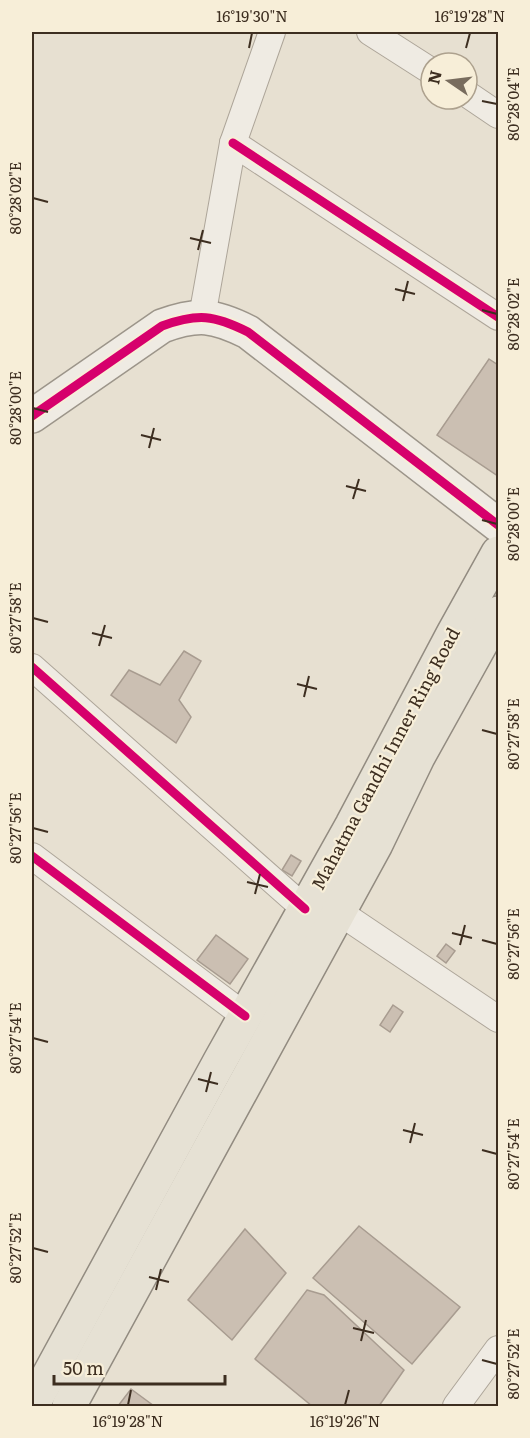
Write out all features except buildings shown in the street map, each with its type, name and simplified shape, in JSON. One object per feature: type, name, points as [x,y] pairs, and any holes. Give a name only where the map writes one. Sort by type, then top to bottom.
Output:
[{"type":"main road","name":"Mahatma Gandhi Inner Ring Road","points":[[32,1407],[498,553]]},
{"type":"main road","name":"Mahatma Gandhi Inner Ring Road","points":[[69,1407],[376,844],[418,757],[498,614]]},
{"type":"street","points":[[202,316],[233,143],[272,32]]},
{"type":"street","points":[[370,32],[419,63]]},
{"type":"street","points":[[479,102],[498,115]]},
{"type":"street","points":[[233,143],[498,317]]},
{"type":"street","points":[[32,416],[162,326],[183,318],[202,316],[226,322],[248,332],[498,525]]},
{"type":"street","points":[[32,667],[305,909]]},
{"type":"street","points":[[32,856],[245,1016]]},
{"type":"street","points":[[339,912],[498,1019]]},
{"type":"street","points":[[456,1407],[498,1350]]},
{"type":"cycle path","points":[[233,143],[498,317]]},
{"type":"cycle path","points":[[32,416],[162,326],[186,319],[215,319],[248,332],[498,525]]},
{"type":"cycle path","points":[[32,667],[305,909]]},
{"type":"cycle path","points":[[32,856],[245,1016]]}]
